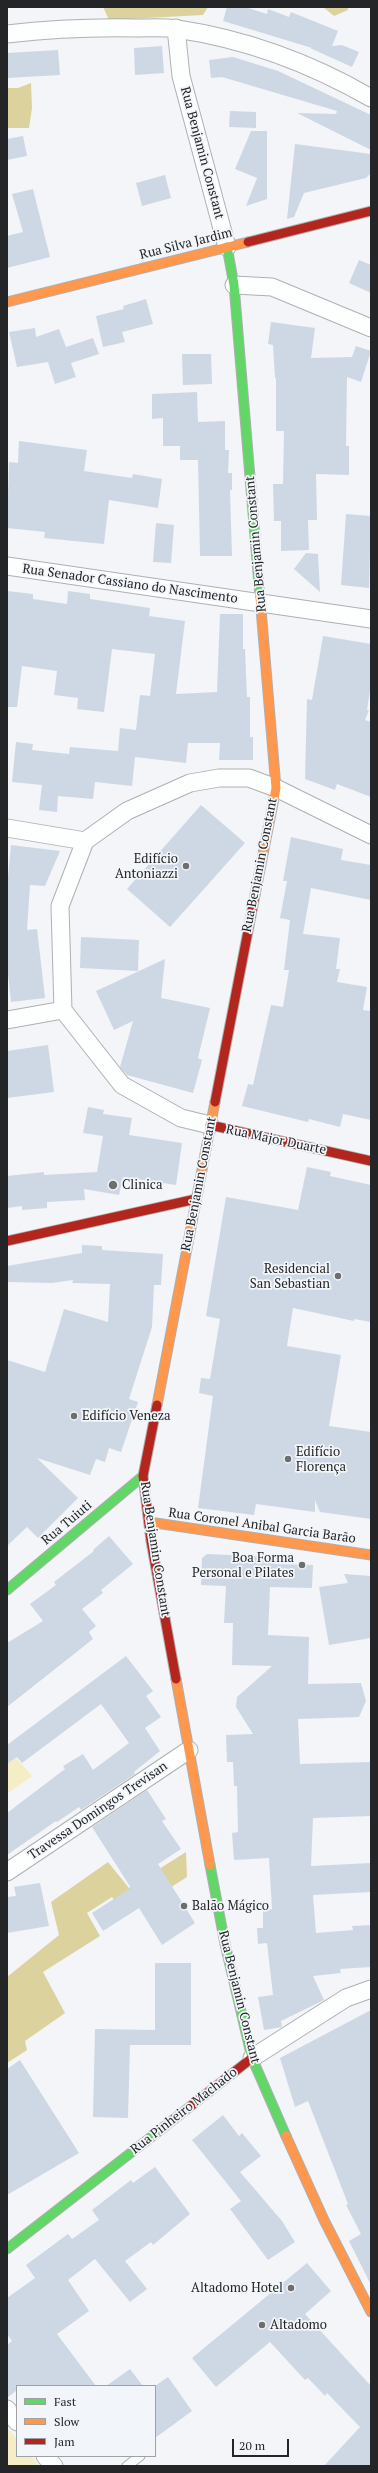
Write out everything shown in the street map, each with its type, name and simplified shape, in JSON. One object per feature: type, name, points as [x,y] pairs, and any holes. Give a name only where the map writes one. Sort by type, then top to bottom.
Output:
[{"type":"street","points":[[7,34],[122,28],[176,28],[227,39],[267,51],[338,79],[371,98]]},
{"type":"street","name":"Rua Benjamin Constant","points":[[176,28],[181,76],[227,247],[234,285],[276,788],[143,1476],[149,1522],[225,1944],[252,2058],[324,2220],[371,2312]]},
{"type":"street","name":"Rua Silva Jardim","points":[[7,302],[371,211]]},
{"type":"street","points":[[234,285],[272,287],[371,328]]},
{"type":"street","name":"Rua Senador Cassiano do Nascimento","points":[[7,566],[371,619]]},
{"type":"street","points":[[7,1020],[63,1010],[60,906],[85,841],[127,811],[190,783],[219,778],[249,778],[276,788],[371,835]]},
{"type":"street","points":[[7,828],[85,841]]},
{"type":"street","name":"Rua Major Duarte","points":[[63,1010],[122,1085],[181,1118],[371,1161]]},
{"type":"street","points":[[7,1241],[196,1199]]},
{"type":"street","name":"Rua Tuiuti","points":[[7,1590],[143,1476]]},
{"type":"street","name":"Rua Coronel Anibal Garcia Barão","points":[[149,1522],[371,1555]]},
{"type":"street","name":"Travessa Domingos Trevisan","points":[[7,1872],[189,1750]]},
{"type":"street","name":"Rua Pinheiro Machado","points":[[7,2249],[252,2058],[346,1998],[371,1989]]},
{"type":"street","points":[[7,2409],[16,2421]]},
{"type":"street","points":[[46,2457],[54,2466]]},
{"type":"lane","points":[[127,2466],[139,2457]]},
{"type":"shaded area","points":[[103,7],[208,7],[203,15],[109,20]]},
{"type":"shaded area","points":[[323,7],[348,7],[348,10],[334,16]]},
{"type":"shaded area","points":[[31,83],[32,108],[29,128],[7,128],[7,88],[18,88]]},
{"type":"shaded area","points":[[16,1758],[32,1776],[7,1794],[7,1764]]},
{"type":"shaded area","points":[[186,1852],[187,1877],[126,1916],[112,1897],[87,1913],[100,1936],[43,1972],[65,2013],[25,2041],[27,2050],[7,2063],[7,1977],[59,1935],[51,1902],[108,1862],[129,1888]]},
{"type":"shaded area","points":[[7,2427],[16,2438],[16,2457],[32,2457],[39,2466],[7,2466]]},
{"type":"building","points":[[227,7],[245,7],[267,14],[268,9],[289,17],[291,12],[338,31],[332,46],[342,45],[359,52],[352,67],[310,48],[312,48],[223,21]]},
{"type":"building","points":[[162,46],[164,73],[135,75],[134,48]]},
{"type":"building","points":[[58,50],[60,75],[7,78],[7,53]]},
{"type":"building","points":[[233,57],[278,71],[371,115],[371,150],[297,113],[336,114],[337,111],[222,77],[211,78],[209,60]]},
{"type":"building","points":[[230,111],[256,112],[256,128],[229,127]]},
{"type":"building","points":[[251,131],[267,131],[267,199],[246,206],[257,178],[235,169]]},
{"type":"building","points":[[23,136],[27,156],[7,160],[7,139]]},
{"type":"building","points":[[295,144],[371,154],[371,173],[366,178],[304,193],[294,217],[287,219]]},
{"type":"building","points":[[165,175],[171,198],[142,206],[136,183]]},
{"type":"building","points":[[33,189],[50,257],[7,268],[7,236],[23,232],[12,194]]},
{"type":"building","points":[[359,260],[371,265],[371,293],[349,283]]},
{"type":"building","points":[[146,299],[153,324],[122,332],[125,342],[103,347],[96,316],[124,309],[123,306]]},
{"type":"building","points":[[271,322],[315,328],[311,358],[352,357],[356,346],[371,351],[361,382],[347,377],[346,446],[349,446],[349,475],[316,474],[317,520],[308,520],[309,550],[281,551],[281,521],[274,521],[273,484],[283,484],[284,431],[276,431],[276,378],[273,345],[268,344]]},
{"type":"building","points":[[35,328],[36,337],[59,329],[66,347],[93,338],[99,354],[71,363],[76,377],[55,384],[48,362],[17,367],[9,332]]},
{"type":"building","points":[[182,354],[211,354],[212,384],[183,385]]},
{"type":"building","points":[[197,392],[198,422],[225,421],[225,450],[229,450],[228,473],[232,473],[232,490],[230,490],[232,556],[200,556],[198,460],[180,460],[180,446],[163,446],[163,418],[152,419],[152,394]]},
{"type":"building","points":[[19,441],[87,450],[84,471],[132,478],[133,474],[162,479],[158,508],[109,500],[104,544],[44,538],[45,532],[7,528],[9,462],[18,463]]},
{"type":"building","points":[[346,514],[371,516],[369,588],[341,585]]},
{"type":"building","points":[[156,523],[174,525],[171,563],[153,562]]},
{"type":"building","points":[[306,553],[318,554],[320,592],[294,569]]},
{"type":"building","points":[[7,591],[33,594],[33,599],[67,604],[68,591],[90,594],[90,599],[150,608],[149,616],[185,621],[176,694],[217,692],[220,614],[243,614],[243,649],[245,649],[247,697],[250,697],[250,737],[253,737],[253,760],[219,760],[220,743],[188,743],[186,763],[135,757],[132,786],[95,782],[93,799],[58,796],[57,812],[39,810],[42,785],[12,782],[16,742],[33,744],[32,750],[69,754],[70,747],[118,751],[120,728],[136,730],[140,695],[150,696],[155,654],[112,649],[104,712],[77,709],[78,698],[54,695],[57,671],[22,666],[17,707],[7,707]]},
{"type":"building","points":[[323,636],[371,644],[371,684],[367,710],[369,710],[365,720],[371,722],[371,797],[337,784],[335,790],[305,779],[307,699],[312,700]]},
{"type":"building","name":"Edifício Antoniazzi","points":[[201,805],[245,843],[170,927],[127,889]]},
{"type":"building","points":[[291,837],[343,849],[341,860],[371,865],[371,900],[311,888],[303,934],[340,938],[336,969],[340,969],[337,982],[367,987],[363,1010],[371,1011],[371,1120],[343,1114],[340,1127],[309,1119],[308,1122],[242,1106],[248,1084],[253,1085],[271,1005],[283,1007],[289,970],[284,970],[290,920],[280,918],[287,881],[283,881]]},
{"type":"building","points":[[11,845],[60,851],[45,886],[30,885],[27,930],[37,929],[45,998],[11,1002],[7,964],[7,888]]},
{"type":"building","points":[[81,937],[139,940],[138,971],[80,968]]},
{"type":"building","points":[[165,959],[161,998],[210,1008],[198,1058],[202,1060],[193,1093],[127,1075],[120,1067],[133,1021],[114,1030],[96,991]]},
{"type":"building","points":[[48,1045],[54,1092],[7,1098],[7,1051]]},
{"type":"building","points":[[88,1107],[104,1110],[103,1114],[132,1118],[129,1135],[182,1143],[176,1185],[123,1177],[119,1195],[84,1189],[85,1200],[47,1202],[47,1208],[22,1210],[22,1206],[7,1208],[7,1176],[44,1172],[44,1175],[97,1172],[103,1136],[83,1133]]},
{"type":"building","points":[[307,1167],[331,1172],[330,1176],[371,1185],[371,1322],[354,1319],[354,1321],[293,1308],[287,1346],[341,1355],[329,1426],[371,1432],[371,1519],[320,1512],[315,1500],[315,1512],[256,1504],[254,1515],[198,1508],[213,1396],[199,1393],[201,1378],[210,1379],[220,1319],[206,1316],[226,1197],[298,1210]]},
{"type":"building","points":[[82,1245],[102,1246],[102,1250],[163,1254],[161,1285],[154,1285],[152,1327],[129,1399],[138,1402],[121,1452],[109,1448],[105,1462],[96,1459],[90,1475],[37,1458],[78,1498],[38,1538],[27,1527],[7,1546],[7,1360],[45,1372],[64,1309],[108,1322],[110,1284],[72,1283],[73,1280],[52,1283],[7,1282],[7,1266],[82,1253]]},
{"type":"building","points":[[109,1536],[133,1564],[101,1590],[103,1593],[82,1609],[96,1626],[89,1632],[93,1639],[7,1707],[7,1643],[43,1621],[30,1604],[56,1585],[54,1582],[94,1551],[93,1550]]},
{"type":"building","points":[[207,1554],[275,1557],[274,1564],[313,1565],[312,1588],[270,1587],[268,1635],[309,1637],[308,1684],[361,1683],[366,1701],[359,1717],[298,1719],[300,1764],[371,1762],[371,1816],[313,1818],[311,1866],[371,1863],[371,1892],[313,1895],[316,1933],[353,1930],[352,1926],[371,1925],[371,1967],[340,1969],[341,1973],[313,1976],[324,2000],[281,2021],[282,2027],[264,2030],[258,1997],[273,1995],[267,1943],[258,1944],[257,1928],[263,1928],[263,1910],[272,1909],[269,1858],[234,1860],[232,1833],[238,1832],[237,1786],[234,1786],[233,1762],[227,1762],[226,1735],[253,1734],[236,1707],[237,1697],[272,1666],[232,1665],[233,1623],[224,1623],[226,1586],[201,1585],[202,1558]]},
{"type":"building","points":[[344,1574],[371,1576],[371,1638],[329,1645],[319,1587],[348,1583]]},
{"type":"building","points":[[126,1656],[153,1691],[146,1696],[161,1717],[145,1728],[160,1751],[134,1772],[135,1774],[81,1810],[79,1807],[57,1822],[56,1821],[7,1855],[7,1813],[65,1769],[63,1766],[83,1754],[93,1770],[129,1743],[101,1704],[22,1763],[17,1757],[7,1764],[7,1745]]},
{"type":"building","points":[[147,1790],[166,1819],[162,1821],[181,1849],[158,1864],[195,1923],[162,1945],[139,1908],[103,1931],[92,1913],[131,1888],[92,1827]]},
{"type":"building","points":[[40,1883],[49,1926],[7,1933],[7,1897],[16,1896],[14,1887]]},
{"type":"building","points":[[155,1963],[191,1963],[191,2045],[130,2045],[128,2118],[93,2117],[95,2029],[155,2030]]},
{"type":"building","points":[[371,2010],[371,2285],[349,2241],[361,2234],[346,2205],[348,2204],[308,2101],[295,2107],[280,2058]]},
{"type":"building","points":[[20,2060],[79,2153],[7,2195],[7,2069]]},
{"type":"building","points":[[223,2115],[239,2136],[242,2133],[261,2156],[240,2172],[282,2221],[295,2242],[268,2260],[230,2209],[241,2201],[192,2140]]},
{"type":"building","points":[[155,2167],[190,2214],[153,2245],[151,2242],[125,2261],[147,2289],[130,2302],[95,2259],[68,2280],[89,2311],[57,2334],[95,2385],[16,2385],[16,2391],[7,2398],[7,2345],[12,2341],[7,2334],[7,2298],[35,2278],[26,2265],[68,2234],[72,2239],[99,2220],[92,2210],[131,2180],[133,2183]]},
{"type":"building","points":[[307,2263],[331,2291],[305,2314],[371,2386],[371,2466],[324,2466],[360,2427],[327,2393],[325,2396],[308,2378],[305,2380],[270,2342],[216,2387],[192,2358]]},
{"type":"building","points":[[130,2369],[142,2385],[107,2385]]},
{"type":"building","points":[[168,2377],[192,2411],[156,2437],[156,2385]]},
{"type":"traffic: fast","points":[[227,247],[234,285],[260,597]]},
{"type":"traffic: fast","points":[[7,1590],[143,1476]]},
{"type":"traffic: fast","points":[[210,1865],[225,1944],[252,2058],[286,2136]]},
{"type":"traffic: fast","points":[[7,2249],[164,2127]]},
{"type":"traffic: slow","points":[[7,302],[248,242]]},
{"type":"traffic: slow","points":[[255,895],[276,788],[260,597]]},
{"type":"traffic: slow","points":[[157,1405],[215,1102]]},
{"type":"traffic: slow","points":[[149,1522],[371,1555]]},
{"type":"traffic: slow","points":[[176,1679],[210,1865]]},
{"type":"traffic: slow","points":[[286,2136],[324,2220],[371,2312]]},
{"type":"traffic: jam","points":[[248,242],[371,211]]},
{"type":"traffic: jam","points":[[215,1102],[255,895]]},
{"type":"traffic: jam","points":[[210,1125],[371,1161]]},
{"type":"traffic: jam","points":[[7,1241],[196,1199]]},
{"type":"traffic: jam","points":[[157,1405],[143,1476],[151,1541],[176,1679]]},
{"type":"traffic: jam","points":[[164,2127],[252,2058]]},
{"type":"place","name":"Edifício Antoniazzi","points":[[186,866]]},
{"type":"place","name":"Clinica","points":[[113,1185]]},
{"type":"place","name":"Residencial San Sebastian","points":[[338,1276]]},
{"type":"place","name":"Edifício Veneza","points":[[74,1416]]},
{"type":"place","name":"Edifício Florença","points":[[288,1459]]},
{"type":"place","name":"Boa Forma Personal e Pilates","points":[[302,1565]]},
{"type":"place","name":"Balão Mágico","points":[[184,1906]]},
{"type":"place","name":"Altadomo Hotel","points":[[291,2288]]},
{"type":"place","name":"Altadomo","points":[[262,2325]]}]
